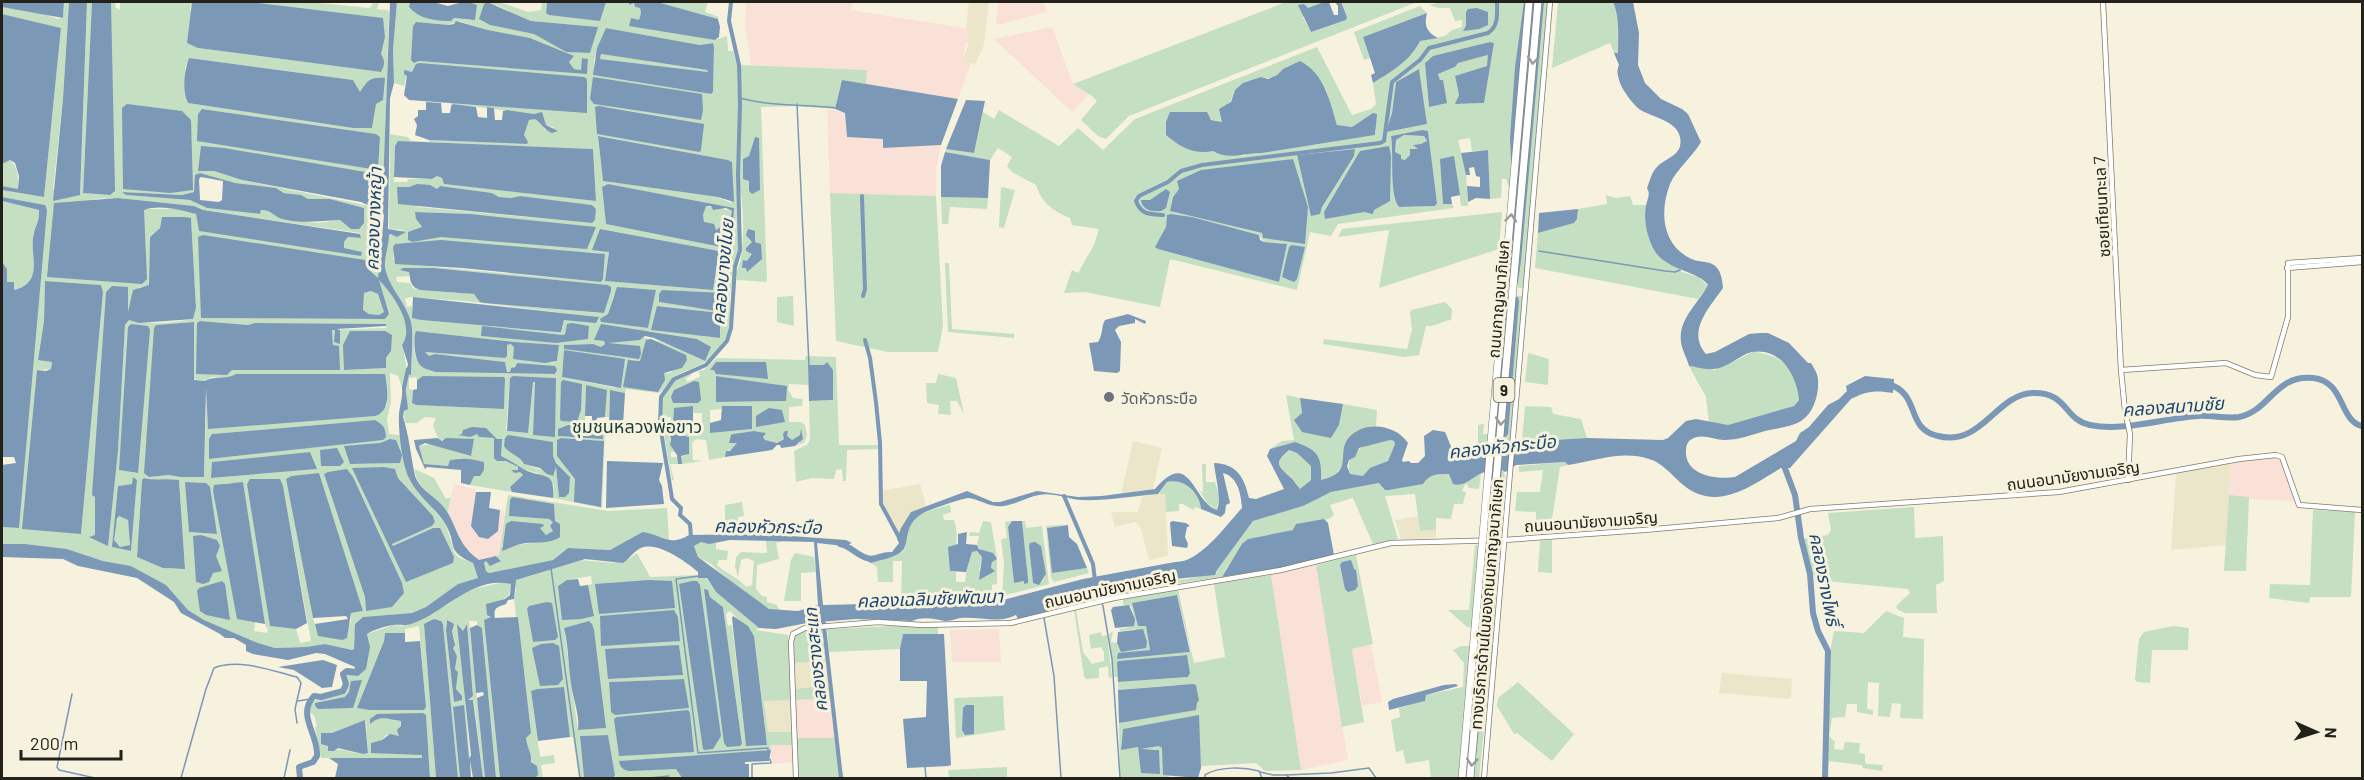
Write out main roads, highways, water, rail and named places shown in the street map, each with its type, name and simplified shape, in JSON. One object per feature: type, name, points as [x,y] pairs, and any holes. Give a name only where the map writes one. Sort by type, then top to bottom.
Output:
[{"type":"highway","name":"ถนนกาญจนาภิเษก","points":[[1462,778],[1529,2]]},
{"type":"highway","name":"ถนนกาญจนาภิเษก","points":[[1470,778],[1538,2]]},
{"type":"water","points":[[2,2],[64,2],[63,18],[2,7]]},
{"type":"water","points":[[69,2],[87,2],[80,195],[53,201],[63,99]]},
{"type":"water","points":[[92,2],[111,2],[115,191],[110,195],[83,193]]},
{"type":"water","points":[[192,2],[250,2],[383,18],[385,37],[381,54],[384,61],[383,67],[381,72],[198,48],[187,43]]},
{"type":"water","points":[[390,2],[397,2],[393,50],[394,83],[390,98],[388,229],[406,232],[397,237],[389,235],[385,264],[390,281],[411,322],[411,375],[406,374],[408,364],[402,345],[406,337],[406,328],[401,310],[379,280],[389,314],[385,319],[201,318],[198,237],[203,235],[365,260],[369,270],[378,278],[384,215],[382,213]],"holes":[[[371,291],[378,294],[384,312],[379,315],[369,314],[363,310],[364,293]]]},
{"type":"water","points":[[410,2],[433,2],[448,6],[463,2],[473,3],[477,5],[475,20],[454,18],[451,21],[433,20],[413,11],[409,7]]},
{"type":"water","points":[[487,2],[531,21],[598,27],[590,53],[566,52],[534,34],[490,25],[479,19],[484,4]]},
{"type":"water","points":[[547,2],[606,2],[600,21],[549,15],[546,13]]},
{"type":"water","points":[[629,2],[657,2],[718,19],[719,37],[715,40],[629,26],[631,18],[639,20],[641,13],[640,8],[635,7],[634,3],[629,5]]},
{"type":"water","points":[[1329,2],[1334,15],[1338,15],[1338,6],[1335,2],[1341,2],[1346,20],[1311,32],[1298,5],[1304,4],[1308,8]]},
{"type":"water","points":[[1524,2],[1544,2],[1521,261],[1516,284],[1502,282],[1512,182],[1510,138],[1515,67]]},
{"type":"water","points":[[1613,2],[1633,2],[1639,33],[1638,65],[1645,83],[1661,99],[1688,114],[1701,142],[1670,184],[1664,217],[1669,238],[1675,247],[1694,260],[1708,262],[1715,266],[1721,278],[1723,288],[1707,311],[1699,328],[1700,345],[1706,354],[1715,352],[1749,334],[1768,333],[1789,343],[1808,363],[1811,363],[1818,378],[1815,403],[1806,418],[1789,426],[1734,439],[1696,437],[1686,446],[1690,465],[1703,474],[1719,478],[1735,477],[1796,441],[1800,433],[1809,427],[1828,405],[1847,391],[1846,386],[1865,376],[1894,379],[1893,393],[1871,392],[1851,399],[1790,468],[1781,468],[1733,494],[1720,497],[1695,492],[1658,463],[1639,457],[1608,457],[1568,465],[1565,462],[1516,465],[1505,472],[1502,470],[1496,533],[1485,537],[1485,472],[1457,485],[1453,484],[1449,474],[1434,475],[1423,484],[1389,490],[1385,490],[1379,483],[1331,492],[1303,506],[1253,521],[1215,575],[1144,582],[1132,590],[1053,609],[1052,606],[1048,607],[1049,611],[1018,619],[1016,615],[1003,619],[960,618],[945,621],[925,618],[912,621],[856,619],[807,623],[776,629],[759,628],[716,592],[707,578],[698,578],[698,572],[663,550],[655,547],[641,548],[623,563],[585,559],[516,580],[514,599],[508,600],[506,604],[495,610],[495,618],[518,617],[531,733],[526,738],[531,762],[537,766],[538,775],[535,778],[500,778],[484,620],[491,617],[487,615],[486,604],[505,599],[510,595],[511,584],[484,585],[459,596],[423,619],[406,625],[386,626],[367,634],[370,647],[366,669],[358,676],[347,675],[349,670],[354,670],[355,667],[325,654],[316,653],[288,660],[246,651],[246,645],[234,638],[225,638],[181,613],[174,602],[137,578],[78,566],[63,559],[2,557],[2,544],[25,544],[67,549],[103,561],[131,566],[166,585],[188,610],[204,620],[258,643],[275,648],[325,644],[352,650],[354,649],[355,624],[363,617],[412,613],[426,607],[458,584],[478,578],[473,563],[455,551],[446,525],[412,484],[404,464],[399,414],[402,387],[405,383],[408,409],[404,411],[403,417],[415,476],[423,488],[446,510],[464,546],[471,553],[479,560],[496,556],[501,561],[490,566],[486,561],[484,563],[489,573],[553,560],[568,548],[610,550],[643,532],[671,540],[689,535],[764,534],[846,540],[852,543],[844,546],[817,543],[823,605],[999,601],[1083,579],[1184,561],[1212,542],[1242,508],[1240,492],[1235,482],[1223,473],[1230,503],[1226,505],[1225,513],[1221,517],[1201,509],[1198,497],[1190,488],[1173,481],[1167,482],[1158,494],[1110,499],[1080,500],[1044,494],[999,506],[967,498],[920,515],[910,526],[904,548],[898,554],[871,563],[859,557],[862,554],[870,556],[892,552],[899,543],[897,539],[901,528],[911,512],[967,491],[993,502],[1037,491],[1078,497],[1102,496],[1155,489],[1176,473],[1184,475],[1209,505],[1217,510],[1219,493],[1214,463],[1234,469],[1242,478],[1249,498],[1256,499],[1284,489],[1267,456],[1270,449],[1295,442],[1314,451],[1321,465],[1321,480],[1339,471],[1347,440],[1361,429],[1369,427],[1387,428],[1402,436],[1408,443],[1403,462],[1418,463],[1425,456],[1424,436],[1433,430],[1445,432],[1454,452],[1466,457],[1475,450],[1478,443],[1483,442],[1530,446],[1538,441],[1587,438],[1663,440],[1686,421],[1696,419],[1728,425],[1794,406],[1799,400],[1795,382],[1786,365],[1771,354],[1752,352],[1718,368],[1689,366],[1682,348],[1681,334],[1686,319],[1708,285],[1698,277],[1669,264],[1656,253],[1649,237],[1645,218],[1649,195],[1647,188],[1652,174],[1660,164],[1676,153],[1680,146],[1680,138],[1678,131],[1666,121],[1639,109],[1620,83],[1619,65],[1614,53],[1618,53],[1618,27]],"holes":[[[1390,440],[1395,444],[1388,461],[1370,468],[1363,476],[1350,474],[1347,466],[1349,460],[1355,457],[1359,448]],[[1289,450],[1297,453],[1311,466],[1311,480],[1300,489],[1279,464]],[[730,540],[814,542],[818,605],[798,611],[769,609],[698,557],[694,546],[701,542],[709,544]]]},
{"type":"water","points":[[1477,8],[1488,12],[1488,25],[1463,31],[1466,26],[1466,12],[1468,9]]},
{"type":"water","points":[[1427,13],[1427,28],[1438,38],[1420,41],[1406,60],[1373,83],[1371,75],[1375,73],[1363,37]]},
{"type":"water","points":[[2,14],[61,28],[44,197],[2,190],[2,186],[18,189],[19,176],[15,163],[10,160],[2,164]]},
{"type":"water","points":[[456,21],[530,38],[574,56],[569,62],[574,69],[581,70],[582,58],[588,59],[587,74],[419,61],[414,63],[411,60],[413,26],[416,22],[449,25]]},
{"type":"water","points":[[606,28],[700,45],[713,43],[713,92],[711,94],[593,75],[597,48]],"holes":[[[601,54],[707,70],[708,72],[600,59]]]},
{"type":"water","points":[[1490,42],[1494,43],[1484,103],[1455,104],[1459,95],[1455,76],[1487,66],[1488,55],[1458,63],[1455,67],[1438,74],[1440,80],[1443,80],[1447,103],[1429,107],[1425,63],[1433,56]]},
{"type":"water","points":[[189,58],[353,80],[360,92],[370,80],[385,78],[383,100],[376,104],[372,128],[353,128],[188,103],[184,81]]},
{"type":"water","points":[[1300,61],[1315,73],[1325,88],[1337,125],[1352,127],[1373,113],[1377,114],[1375,135],[1231,156],[1213,151],[1200,152],[1188,149],[1166,135],[1166,122],[1170,112],[1207,112],[1211,120],[1222,122],[1219,109],[1231,102],[1235,90],[1243,83],[1261,77],[1268,79]]},
{"type":"water","points":[[416,64],[584,77],[587,79],[587,113],[409,100],[404,95],[407,76],[404,70],[412,72]]},
{"type":"water","points":[[1419,69],[1427,124],[1386,132],[1392,113],[1396,82]]},
{"type":"water","points":[[593,77],[702,94],[701,120],[594,104],[590,99]]},
{"type":"water","points":[[842,80],[958,99],[941,145],[883,148],[883,139],[847,137],[845,113],[835,109]]},
{"type":"water","points":[[966,100],[985,101],[974,153],[946,149]]},
{"type":"water","points":[[426,102],[441,103],[442,113],[450,113],[453,104],[476,107],[478,117],[487,118],[487,107],[494,108],[495,120],[502,120],[503,111],[507,110],[534,114],[542,112],[546,125],[558,131],[549,132],[535,119],[529,120],[524,135],[527,144],[429,140],[415,135],[417,125],[414,119],[418,116],[418,110],[426,110]]},
{"type":"water","points":[[127,104],[182,111],[191,120],[193,190],[170,193],[123,189],[122,108]]},
{"type":"water","points":[[595,107],[704,124],[701,151],[597,134]]},
{"type":"water","points":[[202,109],[376,134],[380,137],[378,170],[197,141],[198,114]]},
{"type":"water","points":[[1428,131],[1437,203],[1435,206],[1399,207],[1394,193],[1391,136]],"holes":[[[1404,135],[1424,136],[1427,141],[1413,145],[1418,149],[1410,149],[1410,155],[1405,160],[1395,152],[1396,140]]]},
{"type":"water","points":[[598,136],[728,160],[732,162],[734,202],[718,197],[603,181]]},
{"type":"water","points":[[755,137],[759,138],[760,190],[752,194],[749,191],[749,181],[743,179],[743,159],[749,156]]},
{"type":"water","points":[[398,141],[593,149],[596,201],[444,184],[442,178],[437,176],[432,179],[394,177],[395,146]]},
{"type":"water","points":[[201,146],[377,174],[380,179],[376,186],[377,202],[370,206],[361,202],[242,180],[214,171],[198,171]]},
{"type":"water","points":[[1389,146],[1391,156],[1390,201],[1374,210],[1373,214],[1364,212],[1325,219],[1324,212],[1360,151]]},
{"type":"water","points":[[1355,149],[1354,156],[1322,207],[1320,214],[1311,216],[1297,155]]},
{"type":"water","points":[[1488,150],[1490,199],[1476,198],[1468,202],[1467,186],[1480,187],[1480,177],[1476,176],[1474,167],[1469,168],[1470,175],[1466,175],[1461,153]]},
{"type":"water","points":[[945,152],[990,160],[988,198],[941,197],[941,166]]},
{"type":"water","points":[[1454,156],[1460,195],[1451,197],[1452,204],[1443,204],[1440,159]]},
{"type":"water","points":[[1293,159],[1308,207],[1305,244],[1263,238],[1262,233],[1170,211],[1173,197],[1179,189],[1177,181],[1201,170]]},
{"type":"water","points":[[200,173],[235,183],[276,188],[284,193],[301,195],[308,199],[330,199],[364,208],[364,223],[359,229],[351,229],[340,220],[289,221],[265,210],[261,210],[260,214],[207,208],[190,200],[126,195],[122,192],[182,195],[194,192],[195,175]],"holes":[[[201,177],[223,181],[222,200],[219,202],[200,200],[199,179]]]},
{"type":"water","points":[[608,184],[734,208],[732,247],[721,247],[606,224],[602,187]],"holes":[[[706,206],[711,206],[713,210],[726,208],[732,211],[729,226],[722,231],[722,226],[716,230],[714,224],[704,222],[703,215]]]},
{"type":"water","points":[[430,185],[437,189],[440,186],[492,193],[499,197],[520,196],[592,205],[596,209],[595,220],[592,223],[398,204],[397,187]]},
{"type":"water","points":[[1166,189],[1170,192],[1166,208],[1154,211],[1143,206],[1141,200],[1150,200]]},
{"type":"water","points":[[2,197],[45,205],[47,210],[19,528],[2,527],[2,465],[16,463],[14,457],[2,457],[2,262],[7,269],[7,282],[14,282],[14,290],[30,281],[33,274],[33,241],[39,210],[2,201]]},
{"type":"water","points":[[118,198],[194,206],[203,210],[360,234],[361,238],[348,237],[344,242],[344,248],[362,252],[361,256],[199,231],[196,214],[170,208],[150,208],[144,210],[147,279],[142,284],[47,277],[54,203]]},
{"type":"water","points":[[1578,209],[1574,223],[1538,233],[1539,213]]},
{"type":"water","points":[[415,212],[470,214],[596,227],[587,249],[441,237],[413,242],[408,240],[408,232],[422,227],[416,219]]},
{"type":"water","points":[[1167,215],[1192,217],[1259,235],[1260,240],[1264,242],[1287,244],[1279,282],[1158,249],[1155,247],[1166,227]]},
{"type":"water","points":[[162,217],[191,218],[196,308],[193,319],[139,323],[129,320],[125,325],[118,451],[108,546],[89,537],[95,535],[95,497],[92,495],[106,292],[112,286],[128,287],[128,312],[133,290],[149,285],[150,237],[160,228]]},
{"type":"water","points":[[600,229],[719,251],[713,290],[605,281],[609,252],[592,250]]},
{"type":"water","points":[[748,229],[755,231],[755,242],[761,244],[762,259],[747,272],[746,268],[742,268],[743,260],[747,261],[752,254],[746,251],[752,242],[746,235]]},
{"type":"water","points":[[441,240],[605,254],[603,279],[601,282],[462,268],[395,264],[393,247],[395,244]]},
{"type":"water","points":[[1292,245],[1305,247],[1297,279],[1294,282],[1282,277],[1289,247]]},
{"type":"water","points":[[403,268],[434,268],[608,285],[611,291],[604,313],[484,303],[480,302],[474,294],[420,290],[413,285],[409,272],[400,270]]},
{"type":"water","points":[[45,281],[101,285],[103,292],[81,534],[22,529],[37,370],[51,369],[52,362],[38,360],[44,321]]},
{"type":"water","points":[[617,287],[656,290],[648,328],[601,322],[600,319],[608,314]]},
{"type":"water","points":[[662,290],[725,293],[725,310],[723,312],[659,302],[659,294]]},
{"type":"water","points":[[1507,296],[1518,297],[1519,301],[1508,434],[1503,440],[1497,441],[1489,438],[1502,300]]},
{"type":"water","points":[[413,297],[599,317],[596,323],[564,320],[561,332],[421,320],[412,318]]},
{"type":"water","points":[[657,306],[720,313],[720,338],[651,330]]},
{"type":"water","points":[[1128,314],[1146,321],[1145,324],[1135,319],[1135,323],[1119,326],[1115,330],[1121,342],[1120,371],[1117,373],[1094,371],[1089,343],[1098,342],[1105,320]]},
{"type":"water","points":[[200,321],[248,325],[255,323],[386,324],[386,326],[337,329],[340,330],[340,344],[334,342],[335,330],[332,330],[333,345],[339,346],[340,370],[232,370],[227,375],[196,374],[197,323]]},
{"type":"water","points":[[194,322],[194,380],[205,381],[236,374],[385,374],[387,398],[384,409],[375,416],[208,429],[206,388],[204,477],[169,475],[149,477],[144,473],[154,328],[156,325]]},
{"type":"water","points":[[131,324],[148,326],[150,330],[138,473],[119,470],[128,327]]},
{"type":"water","points":[[567,324],[589,326],[588,339],[556,343],[481,336],[482,326],[563,335]]},
{"type":"water","points":[[601,324],[697,339],[711,347],[705,361],[645,336],[640,340],[608,343],[640,346],[639,359],[564,349],[564,345],[593,344],[601,347],[605,344],[604,341],[594,340]]},
{"type":"water","points":[[350,331],[385,331],[392,335],[391,351],[386,358],[386,368],[344,370],[343,345]]},
{"type":"water","points":[[416,331],[559,345],[557,361],[545,363],[513,359],[514,347],[511,344],[507,345],[505,358],[425,352],[429,356],[435,354],[505,362],[507,372],[510,372],[517,363],[555,366],[557,370],[555,374],[435,372],[421,366],[417,359]]},
{"type":"water","points":[[651,339],[686,355],[687,360],[682,368],[664,373],[665,380],[658,392],[623,387],[628,360],[640,361],[646,340]]},
{"type":"water","points":[[564,350],[625,359],[621,388],[562,377]]},
{"type":"water","points":[[716,362],[766,362],[768,379],[716,374],[714,370],[710,370]]},
{"type":"water","points":[[827,362],[833,370],[833,400],[809,401],[808,365],[824,365]]},
{"type":"water","points":[[423,376],[504,377],[504,409],[416,405],[412,403],[413,390],[417,389],[417,380]]},
{"type":"water","points":[[513,376],[556,378],[555,437],[533,435],[535,382],[533,382],[528,433],[507,431],[510,378]]},
{"type":"water","points":[[716,376],[787,386],[786,401],[716,402]]},
{"type":"water","points":[[563,380],[582,384],[581,410],[577,422],[560,419],[561,382]]},
{"type":"water","points":[[694,381],[699,382],[701,400],[698,403],[673,403],[671,397],[674,390]]},
{"type":"water","points":[[586,385],[607,390],[605,417],[597,418],[596,422],[592,421],[592,416],[585,416]]},
{"type":"water","points":[[610,390],[625,393],[623,425],[609,424]]},
{"type":"water","points":[[1300,398],[1343,404],[1339,425],[1331,438],[1302,432],[1294,420],[1302,413]]},
{"type":"water","points":[[693,406],[693,431],[673,426],[674,408]]},
{"type":"water","points":[[722,406],[752,406],[752,429],[710,433],[710,423],[721,420]]},
{"type":"water","points":[[769,408],[782,410],[785,422],[756,427],[756,416]]},
{"type":"water","points":[[375,420],[384,428],[386,437],[383,440],[209,459],[209,439],[212,434]]},
{"type":"water","points":[[568,425],[602,428],[603,439],[558,436],[558,429]]},
{"type":"water","points":[[472,427],[486,428],[497,439],[502,439],[501,456],[527,471],[548,477],[552,484],[553,498],[512,492],[510,487],[523,475],[511,470],[518,470],[518,467],[494,458],[494,438],[479,437],[477,434],[470,437],[458,435],[462,434],[463,430]]},
{"type":"water","points":[[801,429],[803,439],[795,446],[781,448],[777,445],[772,450],[725,457],[726,451],[730,451],[737,443],[729,443],[733,434],[754,431],[766,433],[763,437],[765,440],[777,443],[784,439],[785,431],[788,431],[787,436],[792,440],[800,435]]},
{"type":"water","points":[[668,431],[689,437],[689,454],[681,456],[682,464],[678,464],[677,455],[670,445],[671,439]]},
{"type":"water","points":[[508,435],[553,442],[553,456],[556,463],[570,477],[569,493],[565,497],[559,497],[556,467],[553,476],[540,468],[524,464],[504,446]]},
{"type":"water","points":[[437,438],[442,441],[446,438],[474,439],[471,456],[425,443],[419,446],[424,464],[448,466],[450,460],[463,459],[484,462],[484,470],[480,476],[474,476],[470,485],[461,483],[461,470],[427,467],[425,469],[414,440]]},
{"type":"water","points":[[561,438],[604,441],[601,507],[574,502],[575,479],[557,456],[557,440]]},
{"type":"water","points":[[390,439],[396,440],[402,455],[400,463],[350,464],[344,446],[380,443]]},
{"type":"water","points":[[337,448],[344,462],[340,466],[321,466],[320,450]]},
{"type":"water","points":[[310,452],[317,469],[211,478],[212,462]]},
{"type":"water","points":[[607,461],[663,463],[659,480],[664,504],[606,508]]},
{"type":"water","points":[[352,468],[395,469],[398,478],[433,516],[435,522],[432,526],[392,544],[393,546],[433,528],[440,528],[454,557],[453,563],[406,582]]},
{"type":"water","points":[[347,469],[353,477],[402,583],[404,593],[392,607],[366,611],[365,597],[324,474]]},
{"type":"water","points":[[319,473],[363,611],[351,613],[347,638],[342,640],[318,636],[315,624],[348,619],[346,616],[313,618],[286,479],[291,476]]},
{"type":"water","points":[[133,477],[137,480],[131,551],[112,547],[118,486],[132,484]],"holes":[[[119,516],[128,520],[130,545],[120,547],[114,540],[117,519]]]},
{"type":"water","points":[[144,478],[179,480],[185,569],[163,568],[137,557],[142,480]]},
{"type":"water","points":[[250,479],[280,479],[283,486],[307,623],[296,629],[270,626],[247,484]]},
{"type":"water","points":[[185,482],[206,483],[210,487],[217,534],[189,532]]},
{"type":"water","points":[[243,482],[265,624],[237,619],[213,491],[214,485]]},
{"type":"water","points":[[476,492],[491,492],[489,508],[500,510],[498,531],[488,539],[479,537],[471,526]]},
{"type":"water","points":[[512,497],[554,504],[555,521],[560,524],[560,537],[548,542],[520,544],[502,551],[506,524],[511,521],[543,524],[544,526],[540,528],[546,535],[553,531],[550,526],[553,522],[549,519],[509,516]]},
{"type":"water","points":[[1324,519],[1328,523],[1334,555],[1291,566],[1222,577],[1242,544],[1248,539],[1293,530],[1296,524]]},
{"type":"water","points":[[1012,521],[1022,521],[1028,579],[1028,583],[1024,584],[1024,581],[1014,583],[1008,527]]},
{"type":"water","points":[[1172,521],[1186,523],[1190,526],[1187,527],[1185,537],[1187,548],[1172,546],[1170,523]]},
{"type":"water","points":[[1068,525],[1069,537],[1077,544],[1087,568],[1052,573],[1047,528]]},
{"type":"water","points":[[967,532],[966,544],[977,545],[979,549],[993,553],[997,559],[992,562],[991,568],[995,571],[979,580],[982,557],[977,551],[972,552],[966,572],[950,571],[948,547],[958,544],[958,534]]},
{"type":"water","points":[[201,535],[217,540],[220,546],[216,556],[222,571],[213,573],[209,582],[203,584],[196,582],[193,536]]},
{"type":"water","points":[[1035,542],[1041,546],[1046,574],[1039,585],[1033,583],[1029,546],[1030,543]]},
{"type":"water","points":[[1481,544],[1494,544],[1497,547],[1474,778],[1461,778]]},
{"type":"water","points":[[1351,560],[1356,570],[1358,586],[1355,590],[1348,592],[1345,589],[1340,565],[1342,562]]},
{"type":"water","points":[[578,579],[580,586],[588,585],[594,616],[562,620],[558,586],[567,580]]},
{"type":"water","points":[[649,580],[672,581],[675,608],[599,614],[595,584]]},
{"type":"water","points":[[222,581],[225,584],[230,620],[206,615],[200,611],[197,591],[199,588]]},
{"type":"water","points":[[697,581],[700,585],[721,736],[713,749],[705,750],[703,749],[679,584]]},
{"type":"water","points":[[704,589],[708,590],[710,597],[723,607],[742,744],[740,746],[727,747],[724,743]]},
{"type":"water","points":[[1177,595],[1190,652],[1117,659],[1118,653],[1150,650],[1146,626],[1138,626],[1132,603]]},
{"type":"water","points":[[552,603],[558,637],[555,640],[533,642],[527,609],[529,606]]},
{"type":"water","points":[[1129,605],[1135,619],[1134,626],[1115,628],[1111,610],[1113,607]]},
{"type":"water","points":[[674,610],[678,617],[680,641],[601,646],[600,616]]},
{"type":"water","points":[[733,616],[748,626],[754,636],[767,745],[746,746]]},
{"type":"water","points":[[434,619],[443,624],[458,778],[436,778],[424,624]]},
{"type":"water","points":[[447,620],[454,624],[452,631],[455,645],[453,648],[457,656],[455,669],[458,672],[456,689],[462,696],[462,700],[454,702],[446,630]]},
{"type":"water","points":[[589,621],[594,630],[606,728],[578,730],[578,715],[564,628]]},
{"type":"water","points":[[457,624],[463,631],[467,624],[473,696],[468,700],[473,700],[483,778],[473,778],[470,760],[471,778],[460,778],[453,707],[464,705],[469,759],[471,755]]},
{"type":"water","points":[[477,625],[482,628],[496,778],[485,778],[477,698],[484,695],[483,692],[476,693],[470,628]]},
{"type":"water","points":[[1143,629],[1147,642],[1146,648],[1121,652],[1117,643],[1118,632]]},
{"type":"water","points":[[385,633],[405,633],[405,642],[420,641],[426,707],[424,710],[357,708],[384,641]]},
{"type":"water","points":[[903,634],[944,634],[951,765],[907,768],[903,719],[926,717],[927,681],[900,681],[900,649]]},
{"type":"water","points":[[553,643],[559,646],[563,679],[558,685],[540,686],[532,648],[541,644]]},
{"type":"water","points":[[679,645],[683,675],[608,679],[605,649]]},
{"type":"water","points":[[1187,655],[1190,673],[1188,677],[1118,682],[1117,662],[1119,661]]},
{"type":"water","points":[[323,660],[337,665],[332,687],[322,688],[294,670],[278,667]]},
{"type":"water","points":[[684,679],[689,708],[615,715],[611,712],[609,682]]},
{"type":"water","points":[[362,680],[353,708],[318,709],[315,706],[315,703],[345,697],[349,692],[351,681]]},
{"type":"water","points":[[1456,684],[1458,686],[1426,695],[1425,701],[1389,710],[1388,702],[1393,699],[1444,685]]},
{"type":"water","points":[[1196,685],[1199,701],[1196,710],[1119,723],[1118,690]]},
{"type":"water","points":[[564,687],[570,737],[538,741],[531,691]]},
{"type":"water","points":[[966,705],[974,705],[974,734],[965,735],[962,730],[963,708]]},
{"type":"water","points":[[688,710],[694,752],[619,756],[614,719],[617,717]]},
{"type":"water","points":[[423,713],[426,715],[430,778],[335,778],[338,764],[329,758],[422,758],[422,755],[371,753],[371,743],[382,740],[390,734],[399,736],[397,730],[401,726],[401,721],[382,718],[370,724],[370,719],[377,714]]},
{"type":"water","points":[[1199,715],[1201,768],[1198,778],[1163,775],[1162,748],[1159,746],[1141,749],[1159,750],[1160,774],[1141,773],[1138,747],[1121,750],[1123,729]]},
{"type":"water","points":[[365,720],[368,753],[363,754],[338,748],[328,751],[328,746],[321,744],[321,733],[332,733]]},
{"type":"water","points":[[608,735],[615,775],[613,778],[584,777],[580,736]]},
{"type":"water","points":[[771,750],[769,761],[745,762],[749,764],[749,778],[682,778],[676,769],[627,771],[622,768],[619,761]]},
{"type":"waterway","name":"คลองบางขโมย","points":[[691,538],[690,524],[680,515],[681,508],[672,499],[660,425],[661,397],[674,379],[706,365],[727,341],[731,328],[735,267],[740,250],[739,65],[729,21],[731,2]]},
{"type":"waterway","points":[[1163,215],[1143,211],[1136,201],[1139,196],[1168,182],[1181,171],[1202,165],[1384,141],[1392,82],[1420,60],[1429,48],[1492,30],[1496,23],[1497,2]]},
{"type":"waterway","points":[[740,98],[776,104],[837,108]]},
{"type":"waterway","points":[[797,104],[809,365]]},
{"type":"waterway","points":[[862,196],[865,289],[863,296]]},
{"type":"waterway","points":[[1539,251],[1665,271],[1680,270]]},
{"type":"waterway","points":[[865,340],[876,402],[880,443],[881,504],[900,539]]},
{"type":"waterway","name":"คลองบางหญ้า","points":[[404,388],[408,369]]},
{"type":"waterway","name":"คลองสนามชัย","points":[[1888,384],[1905,395],[1921,426],[1927,432],[1938,436],[1953,437],[1966,434],[2009,402],[2033,393],[2053,397],[2060,401],[2075,418],[2090,425],[2103,427],[2130,426],[2198,416],[2239,417],[2258,408],[2281,387],[2300,378],[2313,378],[2331,386],[2349,417],[2362,426]]},
{"type":"waterway","name":"คลองรางโพธิ์","points":[[1783,463],[1795,495],[1801,538],[1810,574],[1813,613],[1818,631],[1828,651],[1825,778]]},
{"type":"waterway","points":[[1064,496],[1093,564],[1095,581]]},
{"type":"waterway","name":"คลองหัวกระบือ","points":[[840,544],[867,558]]},
{"type":"waterway","points":[[551,568],[580,778]]},
{"type":"waterway","points":[[699,576],[676,579],[698,753],[768,748],[768,751]]},
{"type":"waterway","points":[[1099,597],[1103,606],[1112,659],[1120,778]]},
{"type":"waterway","name":"คลองรางสะแก","points":[[823,618],[841,778]]},
{"type":"waterway","points":[[1044,618],[1054,676],[1061,778]]},
{"type":"waterway","points":[[181,778],[214,668],[234,664],[245,665],[297,677],[301,683],[295,709],[297,723]]},
{"type":"waterway","points":[[300,778],[299,767],[313,762],[317,756],[317,748],[308,718],[309,703],[314,696],[321,697],[343,691],[346,684],[343,674],[347,671],[357,672]]},
{"type":"waterway","points":[[72,694],[57,767],[59,770],[95,778]]},
{"type":"waterway","points":[[298,701],[310,699]]},
{"type":"waterway","points":[[284,778],[290,750]]},
{"type":"waterway","points":[[752,778],[752,764],[771,763],[770,759]]},
{"type":"waterway","points":[[925,767],[926,778]]},
{"type":"waterway","points":[[1205,778],[1205,775],[1211,772],[1232,768],[1259,771],[1262,778]]},
{"type":"waterway","points":[[1286,775],[1369,768],[1376,778]]},
{"type":"waterway","points":[[1260,772],[1286,775],[1290,778]]},
{"type":"waterway","points":[[649,778],[669,776]]},
{"type":"place","name":"วัดหัวกระบือ","points":[[1109,397]]},
{"type":"district","name":"ชุมชนหลวงพ่อขาว","points":[[637,426]]},
{"type":"water label","name":"คลองเฉลิมชัยพัฒนา","points":[[930,598]]}]
